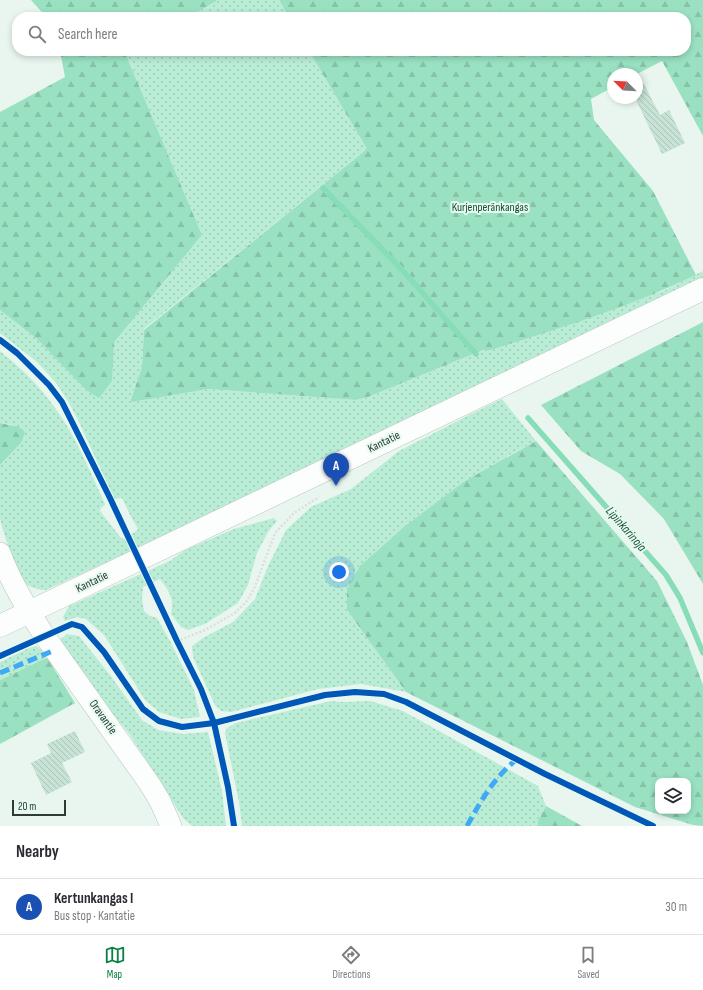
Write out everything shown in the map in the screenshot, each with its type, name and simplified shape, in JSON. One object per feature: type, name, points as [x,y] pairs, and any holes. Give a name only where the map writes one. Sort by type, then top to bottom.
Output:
[{"type":"main road","name":"Kantatie","points":[[0,626],[703,289]]},
{"type":"street","name":"Oravantie","points":[[0,553],[29,612],[149,783],[160,801],[171,826]]},
{"type":"path","points":[[181,648],[176,638],[205,630],[234,613],[246,602],[254,589],[275,533],[294,513],[324,494]]},
{"type":"green space","points":[[31,0],[218,0],[198,12],[42,12]]},
{"type":"green space","points":[[218,0],[279,0],[286,12],[198,12]]},
{"type":"green space","name":"Kurjenperänkangas","points":[[279,0],[703,0],[703,136],[662,61],[643,71],[643,68],[607,68],[607,90],[591,99],[594,120],[653,191],[696,275],[671,287],[620,307],[491,350],[483,350],[368,397],[356,400],[208,389],[130,402],[142,367],[144,330],[367,149],[312,56],[691,56],[691,12],[286,12]]},
{"type":"green space","points":[[61,56],[126,56],[202,235],[114,342],[112,381],[99,398],[86,390],[36,338],[0,310],[0,112],[65,77]]},
{"type":"green space","points":[[126,56],[312,56],[367,149],[144,329],[142,367],[130,401],[208,389],[356,400],[368,397],[483,350],[491,350],[588,318],[665,290],[703,271],[703,278],[120,556],[46,590],[33,588],[26,584],[19,573],[7,542],[0,518],[0,465],[21,443],[12,425],[0,423],[0,351],[37,385],[70,430],[105,504],[100,511],[121,538],[124,539],[138,529],[122,498],[114,498],[77,418],[57,384],[37,362],[0,333],[0,310],[36,338],[86,390],[112,381],[113,342],[202,235]]},
{"type":"green space","points":[[703,322],[703,584],[664,519],[620,474],[581,451],[541,405]]},
{"type":"green space","points":[[502,399],[536,441],[508,456],[347,610],[406,692],[361,684],[318,689],[231,712],[221,711],[215,705],[193,657],[192,646],[203,638],[233,622],[255,599],[268,566],[286,530],[311,507],[351,489],[399,451]]},
{"type":"green space","points":[[0,423],[19,427],[25,432],[21,443],[0,465]]},
{"type":"green space","points":[[536,441],[657,581],[687,642],[703,685],[703,826],[693,825],[658,814],[691,814],[691,778],[655,778],[655,813],[635,807],[406,692],[347,610],[347,588],[360,566],[404,527],[465,481]]},
{"type":"green space","points":[[274,518],[277,521],[268,532],[257,553],[248,585],[238,603],[205,624],[188,630],[181,627],[171,614],[172,604],[170,595],[160,579],[143,587],[142,599],[144,611],[150,616],[157,618],[171,643],[194,690],[200,717],[181,719],[159,712],[145,700],[104,635],[86,619],[77,617],[65,621],[63,617],[69,606],[170,561],[185,550],[234,529]]},
{"type":"green space","points":[[67,634],[79,636],[110,675],[142,720],[158,730],[183,734],[208,732],[222,791],[226,826],[192,826],[183,818],[130,735],[75,665],[62,645],[61,639]]},
{"type":"green space","points":[[36,646],[43,651],[48,659],[44,659],[0,680],[0,662]]},
{"type":"green space","points":[[44,659],[48,659],[75,703],[0,744],[0,680]]},
{"type":"green space","points":[[331,701],[370,701],[403,711],[538,786],[546,806],[538,821],[538,826],[242,826],[239,802],[225,733],[227,728],[236,723]]},
{"type":"green space","points":[[546,806],[582,826],[538,826],[538,821]]},
{"type":"building","points":[[643,82],[660,115],[669,110],[685,143],[662,154],[638,104],[643,104]]},
{"type":"building","points":[[75,731],[85,752],[62,763],[72,782],[46,795],[31,763],[51,753],[47,744]]},
{"type":"waterway","points":[[323,188],[406,274],[476,354]]},
{"type":"waterway","name":"Lipinkarinoja","points":[[528,418],[666,575],[680,598],[703,653]]},
{"type":"marked path","points":[[0,673],[55,650]]},
{"type":"marked path","points":[[467,826],[483,798],[501,774],[517,759]]},
{"type":"cycle path","points":[[0,340],[17,353],[49,385],[62,402],[110,498],[201,689],[214,723],[228,787],[234,826]]},
{"type":"cycle path","points":[[0,656],[72,624],[82,627],[104,652],[143,709],[159,721],[182,727],[214,723],[325,695],[355,692],[384,694],[406,702],[545,774],[653,826]]},
{"type":"place","name":"Kertunkangas I","points":[[336,486]]}]
